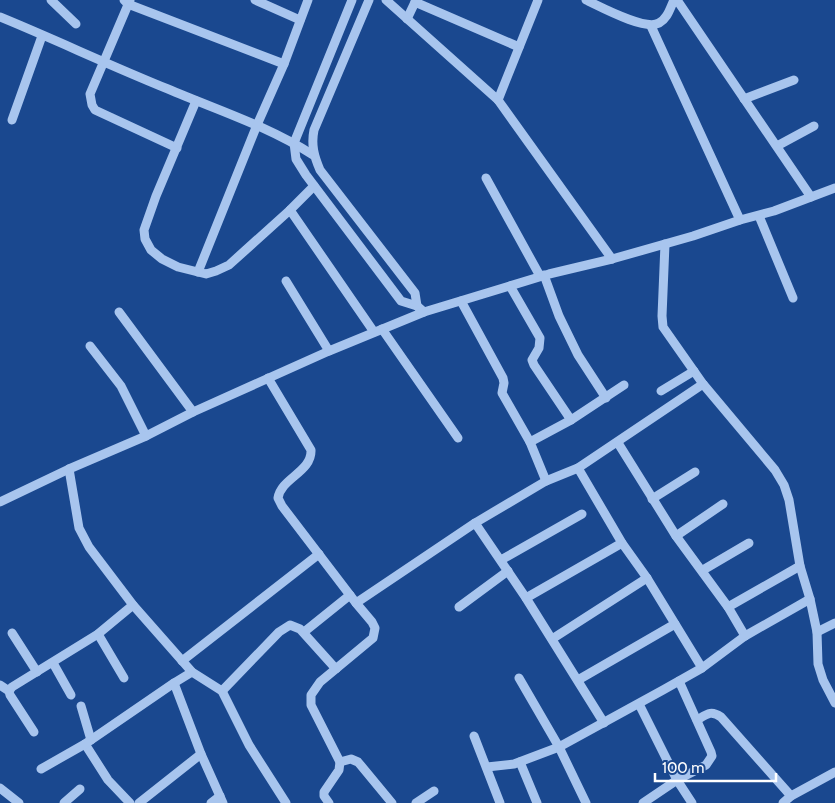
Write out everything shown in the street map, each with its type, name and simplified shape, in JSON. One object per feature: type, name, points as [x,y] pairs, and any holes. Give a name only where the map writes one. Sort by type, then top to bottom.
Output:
[{"type":"street","points":[[51,0],[76,24]]},
{"type":"street","points":[[255,0],[300,20]]},
{"type":"street","points":[[198,272],[257,125],[284,64],[308,0]]},
{"type":"street","points":[[352,0],[294,143],[296,159],[314,186],[401,301],[420,309]]},
{"type":"street","points":[[369,0],[314,130],[312,140],[313,155],[320,170],[415,293],[420,309]]},
{"type":"street","points":[[386,0],[498,100],[612,259]]},
{"type":"street","points":[[498,100],[538,0]]},
{"type":"street","points":[[586,0],[634,21],[651,26],[665,19],[675,0],[811,197]]},
{"type":"street","points":[[177,148],[95,110],[92,105],[90,94],[104,63],[127,1],[284,64]]},
{"type":"street","points":[[407,19],[415,1],[519,47]]},
{"type":"street","points":[[1,19],[257,125],[294,143],[313,155]]},
{"type":"street","points":[[651,26],[740,220]]},
{"type":"street","points":[[12,120],[42,36]]},
{"type":"street","points":[[744,99],[794,80]]},
{"type":"street","points":[[196,101],[144,230],[145,239],[151,250],[162,259],[178,267],[206,274],[229,265],[314,186]]},
{"type":"street","points":[[777,146],[814,126]]},
{"type":"street","points":[[486,178],[542,276],[578,355],[606,398]]},
{"type":"street","points":[[0,502],[69,469],[146,436],[193,412],[378,330],[420,309],[460,301],[542,276],[612,259],[740,220],[774,212],[835,188]]},
{"type":"street","points":[[290,210],[458,438]]},
{"type":"street","points":[[759,216],[793,298]]},
{"type":"street","points":[[664,244],[662,316],[664,327],[703,384],[775,470],[784,485],[789,500],[800,566],[817,632],[820,673],[835,703]]},
{"type":"street","points":[[286,280],[329,351]]},
{"type":"street","points":[[510,286],[540,338],[539,348],[532,360],[571,420]]},
{"type":"street","points":[[460,301],[503,378],[502,393],[530,442],[546,481]]},
{"type":"street","points":[[119,312],[193,412]]},
{"type":"street","points":[[90,346],[121,386],[146,436]]},
{"type":"street","points":[[661,391],[694,371]]},
{"type":"street","points":[[268,378],[311,450],[308,462],[282,488],[278,498],[372,622],[374,633],[373,638],[314,689],[310,700],[312,708],[340,762],[339,770],[324,792],[328,802]]},
{"type":"street","points":[[530,442],[571,420],[624,384]]},
{"type":"street","points":[[304,632],[474,523],[546,481],[578,468],[618,443],[703,384]]},
{"type":"street","points":[[618,443],[676,536],[703,570],[746,636]]},
{"type":"street","points":[[578,468],[622,543],[647,578],[702,668]]},
{"type":"street","points":[[69,469],[78,528],[89,547],[133,605],[192,672],[222,691],[249,745],[286,803]]},
{"type":"street","points":[[652,499],[695,472]]},
{"type":"street","points":[[676,536],[723,504]]},
{"type":"street","points":[[501,560],[582,514]]},
{"type":"street","points":[[474,523],[526,598],[604,723]]},
{"type":"street","points":[[526,598],[622,543]]},
{"type":"street","points":[[703,570],[749,543]]},
{"type":"street","points":[[182,661],[319,554]]},
{"type":"street","points":[[728,606],[800,566]]},
{"type":"street","points":[[459,606],[508,571]]},
{"type":"street","points":[[552,639],[647,578]]},
{"type":"street","points":[[487,767],[520,762],[559,747],[702,668],[746,636],[810,599]]},
{"type":"street","points":[[9,691],[12,687],[98,634],[133,605]]},
{"type":"street","points":[[817,632],[835,623]]},
{"type":"street","points":[[578,680],[675,624]]},
{"type":"street","points":[[222,691],[290,625],[296,626],[304,632],[336,669]]},
{"type":"street","points":[[12,633],[37,672]]},
{"type":"street","points":[[98,634],[124,678]]},
{"type":"street","points":[[54,662],[71,694]]},
{"type":"street","points":[[41,768],[88,742],[192,672]]},
{"type":"street","points":[[519,678],[559,747],[586,803]]},
{"type":"street","points":[[643,803],[677,780],[706,765],[712,756],[679,681]]},
{"type":"street","points":[[174,683],[221,800],[211,803]]},
{"type":"street","points":[[0,685],[9,691],[34,732]]},
{"type":"street","points":[[639,704],[677,780],[692,803]]},
{"type":"street","points":[[81,706],[88,742],[108,780],[130,803]]},
{"type":"street","points":[[697,720],[709,713],[715,713],[721,717],[791,796]]},
{"type":"street","points":[[474,736],[500,803]]},
{"type":"street","points":[[139,803],[201,754]]},
{"type":"street","points":[[340,762],[351,759],[358,762],[392,803]]},
{"type":"street","points":[[520,762],[537,803]]},
{"type":"street","points":[[783,803],[791,796],[835,772]]},
{"type":"street","points":[[0,788],[19,803]]},
{"type":"street","points":[[64,803],[80,789]]},
{"type":"street","points":[[416,803],[434,791]]}]
